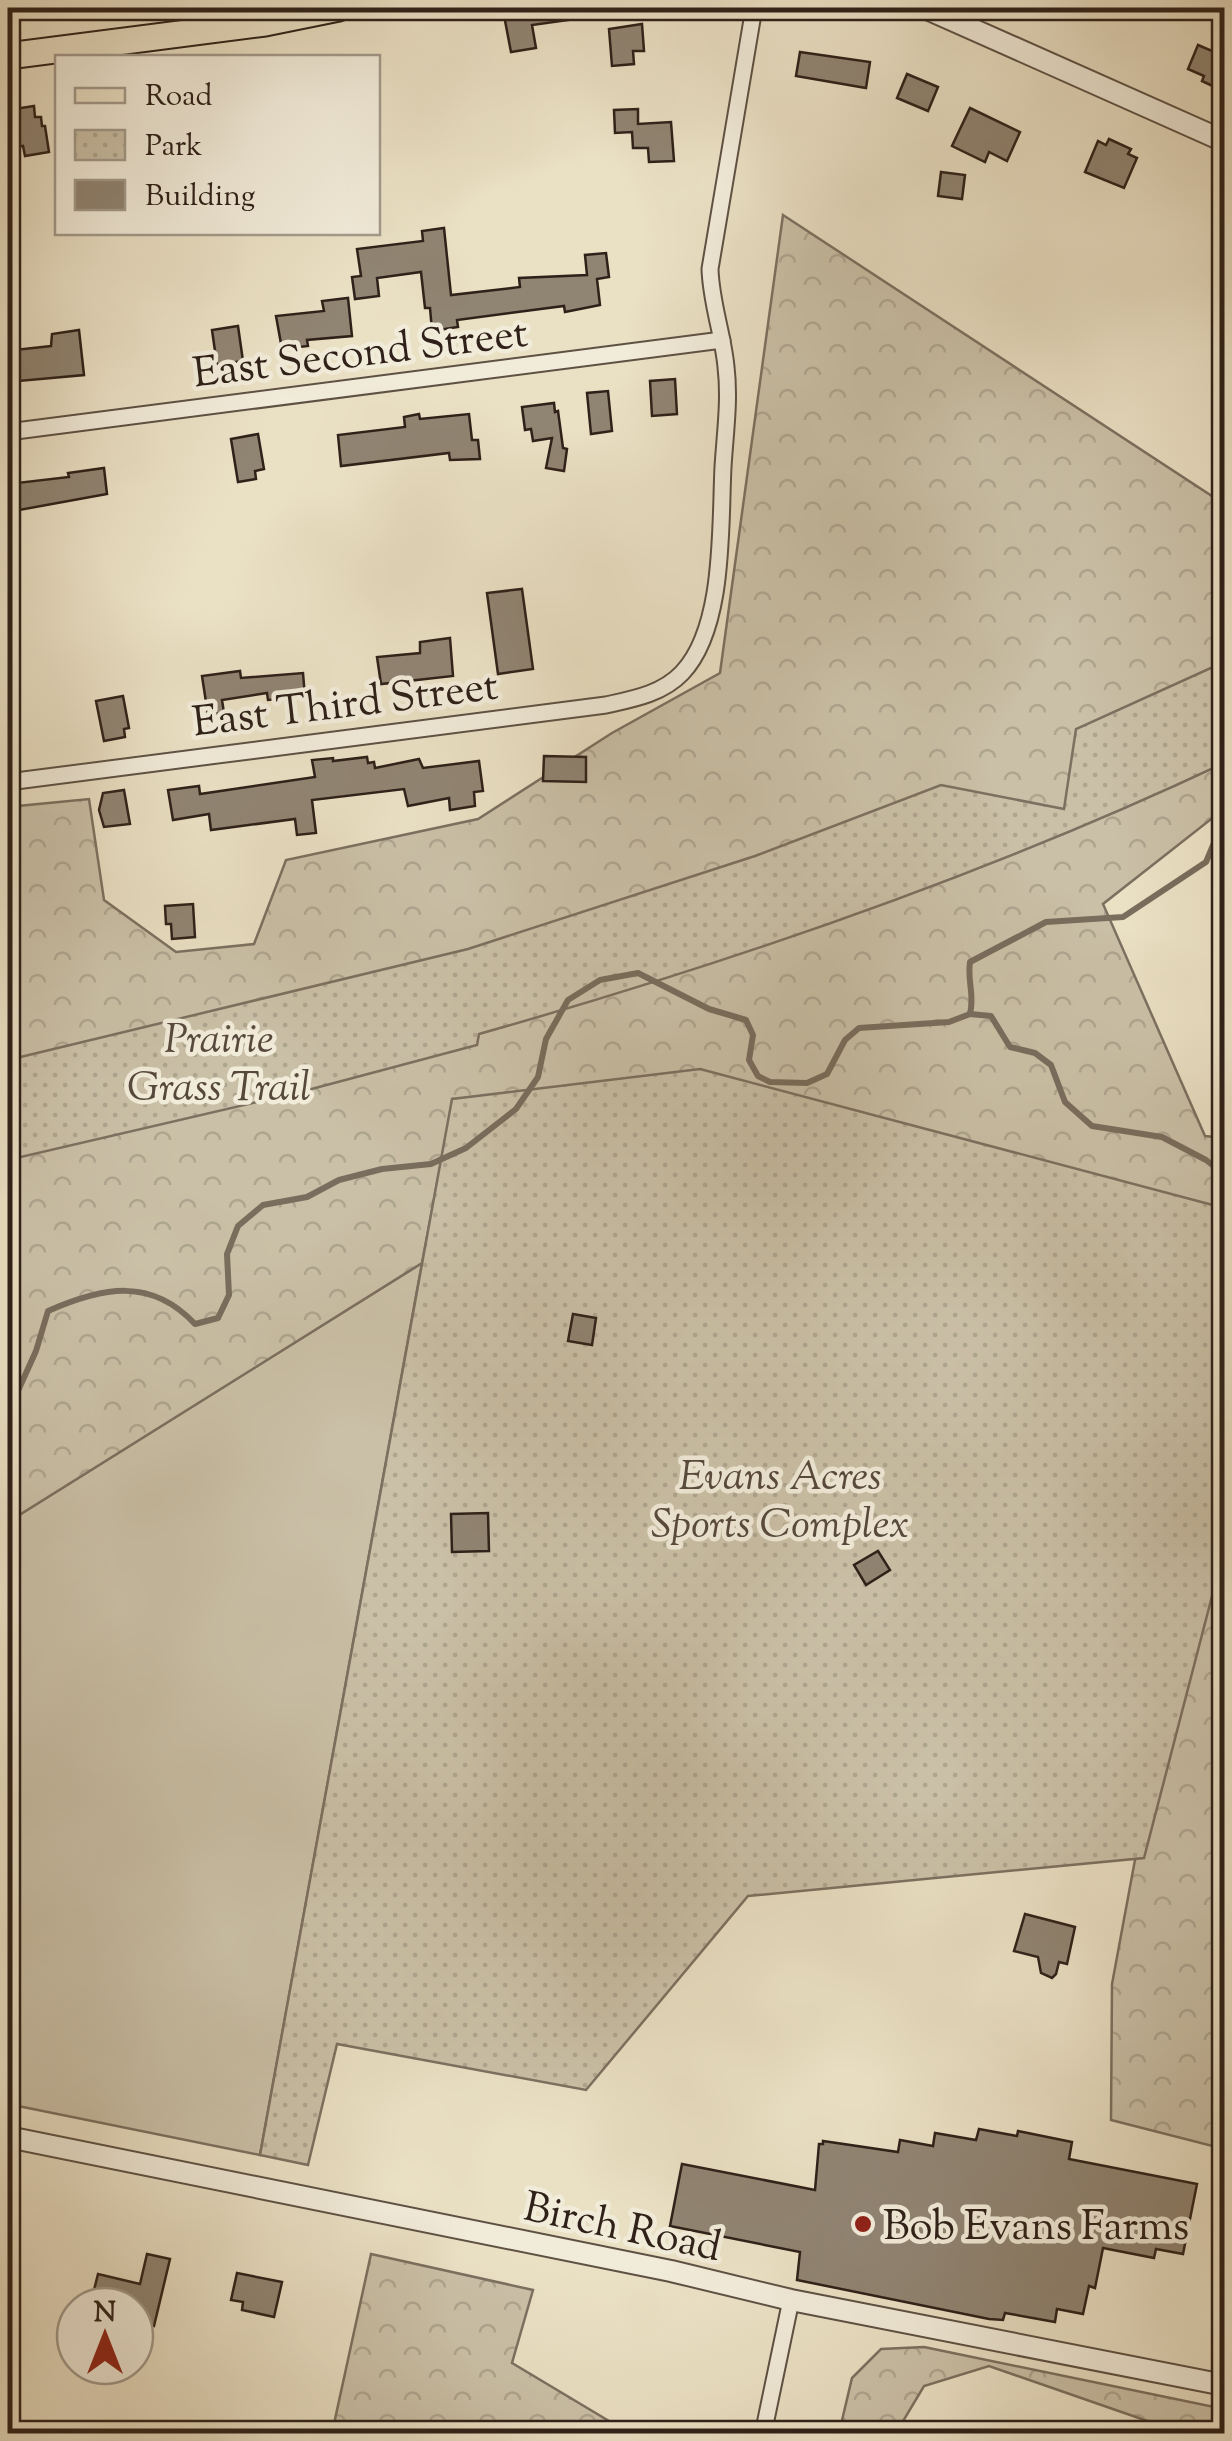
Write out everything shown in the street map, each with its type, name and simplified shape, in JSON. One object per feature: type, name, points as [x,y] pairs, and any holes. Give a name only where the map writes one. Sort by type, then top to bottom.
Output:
[{"type":"main road","points":[[8,56],[265,22],[339,8]]},
{"type":"street","points":[[722,340],[710,269],[754,8]]},
{"type":"street","points":[[925,8],[1224,141]]},
{"type":"street","name":"East Second Street","points":[[8,432],[722,340]]},
{"type":"street","name":"East Third Street","points":[[8,782],[606,705],[658,691],[684,671],[704,637],[715,588],[727,390],[722,340]]},
{"type":"street","name":"Birch Road","points":[[8,2137],[671,2271],[791,2300],[1224,2384]]},
{"type":"street","points":[[763,2434],[791,2300]]},
{"type":"green space","points":[[783,215],[1224,504],[1224,809],[1103,904],[1205,1136],[1224,1138],[1224,1240],[453,1099],[422,1263],[8,1522],[8,807],[89,799],[104,900],[176,952],[254,944],[286,860],[478,819],[612,733],[720,673]]},
{"type":"green space","name":"Prairie Grass Trail","points":[[1224,662],[1224,763],[1042,843],[764,946],[479,1034],[477,1045],[304,1091],[8,1160],[8,1060],[468,949],[755,856],[941,785],[1064,809],[1076,729]]},
{"type":"green space","name":"Evans Acres Sports Complex","points":[[700,1069],[1224,1208],[1224,1550],[1144,1858],[748,1896],[586,2090],[337,2044],[308,2165],[260,2155],[452,1099]]},
{"type":"green space","points":[[422,1263],[260,2155],[8,2104],[8,1522]]},
{"type":"green space","points":[[1224,1379],[1224,2149],[1111,2120],[1112,1984]]},
{"type":"green space","points":[[371,2254],[533,2290],[512,2363],[629,2433],[332,2433]]},
{"type":"green space","points":[[924,2347],[1224,2409],[1224,2433],[1156,2424],[989,2366],[924,2386],[896,2433],[839,2433],[852,2378],[881,2349]]},
{"type":"building","points":[[590,8],[590,17],[532,25],[536,48],[511,52],[503,10]]},
{"type":"building","points":[[642,24],[644,51],[633,51],[634,64],[612,66],[609,29]]},
{"type":"building","points":[[1198,45],[1224,56],[1219,89],[1188,69]]},
{"type":"building","points":[[800,52],[870,62],[866,88],[796,76]]},
{"type":"building","points":[[907,74],[938,87],[928,111],[897,98]]},
{"type":"building","points":[[34,106],[35,117],[41,117],[45,126],[49,152],[25,156],[23,146],[8,148],[8,110]]},
{"type":"building","points":[[970,108],[1020,132],[1007,161],[989,152],[985,162],[952,146]]},
{"type":"building","points":[[638,109],[638,124],[671,122],[674,161],[649,162],[648,148],[633,148],[632,132],[615,133],[614,110]]},
{"type":"building","points":[[1109,139],[1131,149],[1128,154],[1137,158],[1124,188],[1085,172],[1098,141],[1106,145]]},
{"type":"building","points":[[941,172],[965,175],[962,199],[938,196]]},
{"type":"building","points":[[444,228],[451,295],[520,287],[519,278],[587,275],[585,255],[606,253],[609,277],[597,279],[600,305],[565,312],[564,306],[457,320],[458,327],[432,331],[421,272],[377,278],[379,296],[355,299],[352,277],[361,276],[357,249],[423,241],[422,231]]},
{"type":"building","points":[[348,298],[352,336],[307,340],[308,346],[282,349],[276,316],[324,311],[322,301]]},
{"type":"building","points":[[238,326],[243,361],[217,365],[212,330]]},
{"type":"building","points":[[79,330],[84,375],[19,381],[14,350],[51,346],[52,334]]},
{"type":"building","points":[[675,379],[677,414],[652,416],[650,381]]},
{"type":"building","points":[[608,391],[612,431],[591,434],[587,393]]},
{"type":"building","points":[[554,403],[563,448],[567,449],[564,471],[546,468],[552,438],[533,441],[531,429],[525,430],[522,407]]},
{"type":"building","points":[[419,414],[420,419],[469,414],[472,440],[478,440],[480,459],[450,460],[449,453],[341,466],[338,435],[405,427],[404,417]]},
{"type":"building","points":[[258,434],[264,469],[255,471],[256,479],[238,482],[231,439]]},
{"type":"building","points":[[104,468],[107,494],[8,512],[8,484],[69,477],[68,473]]},
{"type":"building","points":[[522,589],[533,669],[498,674],[487,593]]},
{"type":"building","points":[[450,638],[453,676],[381,684],[377,657],[420,653],[420,642]]},
{"type":"building","points":[[240,671],[241,678],[303,673],[305,697],[268,700],[267,693],[222,700],[224,713],[208,715],[202,676]]},
{"type":"building","points":[[123,696],[129,728],[124,729],[125,737],[104,741],[96,701]]},
{"type":"building","points":[[544,756],[586,757],[586,782],[543,781]]},
{"type":"building","points":[[367,757],[375,768],[419,759],[423,768],[479,761],[483,791],[474,792],[475,806],[450,810],[449,798],[408,806],[404,789],[312,800],[316,833],[297,835],[295,819],[211,830],[209,814],[173,820],[168,790],[199,786],[200,794],[315,777],[312,760]]},
{"type":"building","points":[[124,790],[130,824],[104,827],[99,810],[103,793]]},
{"type":"building","points":[[193,904],[195,937],[172,939],[165,906]]},
{"type":"building","points":[[573,1314],[596,1318],[592,1345],[568,1341]]},
{"type":"building","points":[[488,1513],[489,1551],[452,1552],[451,1514]]},
{"type":"building","points":[[878,1551],[890,1570],[866,1585],[854,1565]]},
{"type":"building","points":[[1025,1914],[1075,1927],[1067,1964],[1059,1962],[1052,1978],[1041,1973],[1038,1957],[1014,1951]]},
{"type":"building","name":"Bob Evans Farms","points":[[979,2129],[1017,2136],[1018,2131],[1072,2142],[1069,2159],[1197,2184],[1183,2254],[1156,2249],[1154,2258],[1103,2248],[1095,2288],[1089,2286],[1083,2314],[1057,2309],[1055,2322],[1005,2313],[1003,2320],[797,2280],[800,2252],[670,2226],[682,2164],[815,2190],[819,2144],[823,2141],[898,2152],[900,2140],[933,2146],[935,2133],[976,2140]]},
{"type":"building","points":[[147,2254],[170,2259],[155,2322],[155,2286],[95,2286],[98,2274],[140,2284]]},
{"type":"building","points":[[237,2273],[282,2282],[274,2317],[242,2310],[243,2302],[231,2300]]},
{"type":"waterway","points":[[970,1014],[970,962],[1046,922],[1123,917],[1206,862],[1224,819]]},
{"type":"waterway","points":[[8,1406],[36,1351],[48,1311],[88,1296],[126,1291],[161,1299],[195,1324],[218,1318],[229,1295],[227,1254],[238,1226],[263,1205],[307,1197],[339,1180],[382,1169],[431,1164],[466,1148],[516,1109],[538,1077],[546,1039],[568,1000],[600,980],[638,973],[709,1009],[746,1020],[753,1035],[749,1060],[758,1076],[770,1082],[807,1083],[827,1074],[845,1040],[859,1028],[949,1022],[970,1014],[991,1016],[1010,1047],[1035,1053],[1051,1065],[1065,1102],[1092,1126],[1162,1137],[1224,1174]]},
{"type":"place","name":"Bob Evans Farms","points":[[863,2224]]}]
